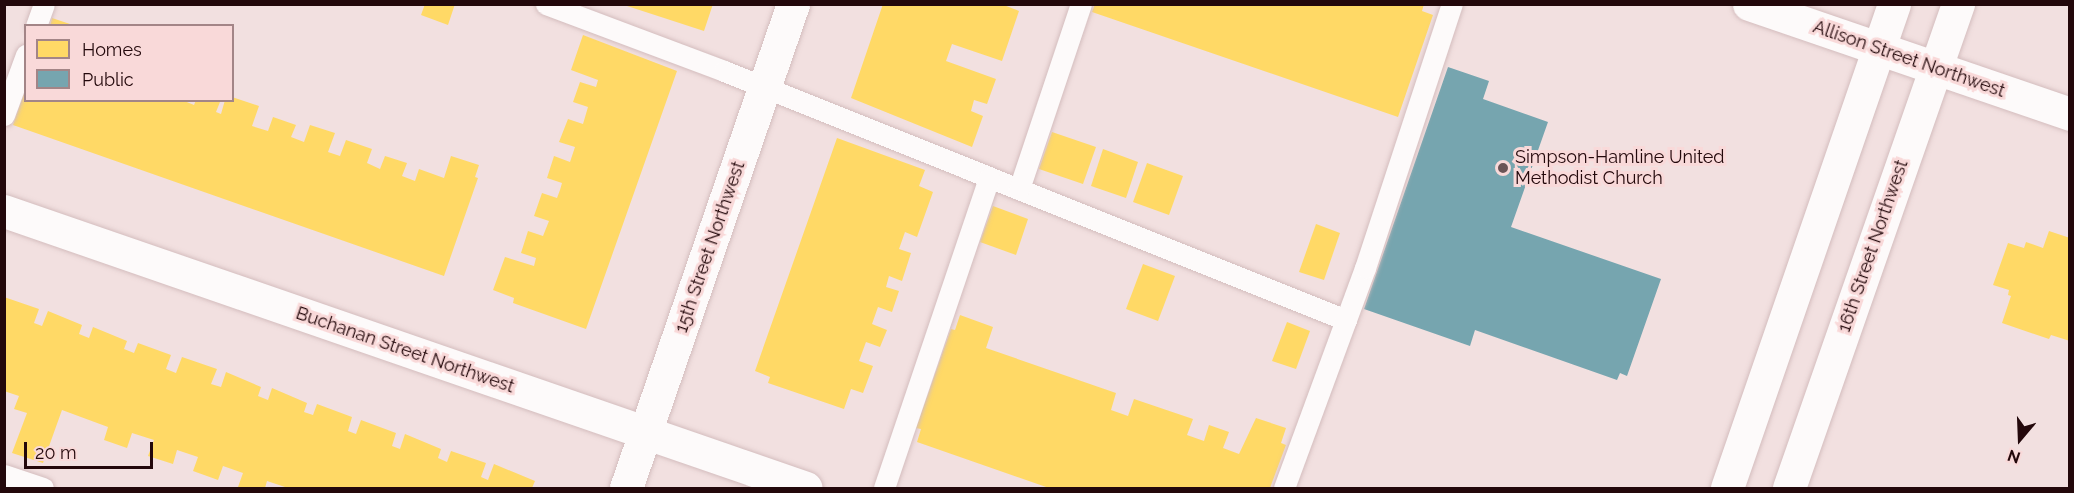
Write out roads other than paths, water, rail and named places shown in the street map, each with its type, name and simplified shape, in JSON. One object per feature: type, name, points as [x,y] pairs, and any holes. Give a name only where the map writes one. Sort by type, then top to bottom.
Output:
[{"type":"street","name":"15th Street Northwest","points":[[626,489],[793,4]]},
{"type":"street","name":"Allison Street Northwest","points":[[1749,4],[2070,114]]},
{"type":"street","points":[[1727,489],[1894,4]]},
{"type":"street","name":"16th Street Northwest","points":[[1789,489],[1958,4]]},
{"type":"street","name":"Buchanan Street Northwest","points":[[4,211],[806,489]]},
{"type":"lane","points":[[37,24],[44,4]]},
{"type":"lane","points":[[546,4],[765,87],[1346,320]]},
{"type":"lane","points":[[1019,189],[1081,4]]},
{"type":"lane","points":[[1284,489],[1346,320],[1452,4]]},
{"type":"lane","points":[[4,115],[24,61]]},
{"type":"lane","points":[[884,489],[989,178]]},
{"type":"lane","points":[[4,475],[43,489]]},
{"type":"place","name":"Simpson-Hamline United Methodist Church","points":[[1503,168]]}]
